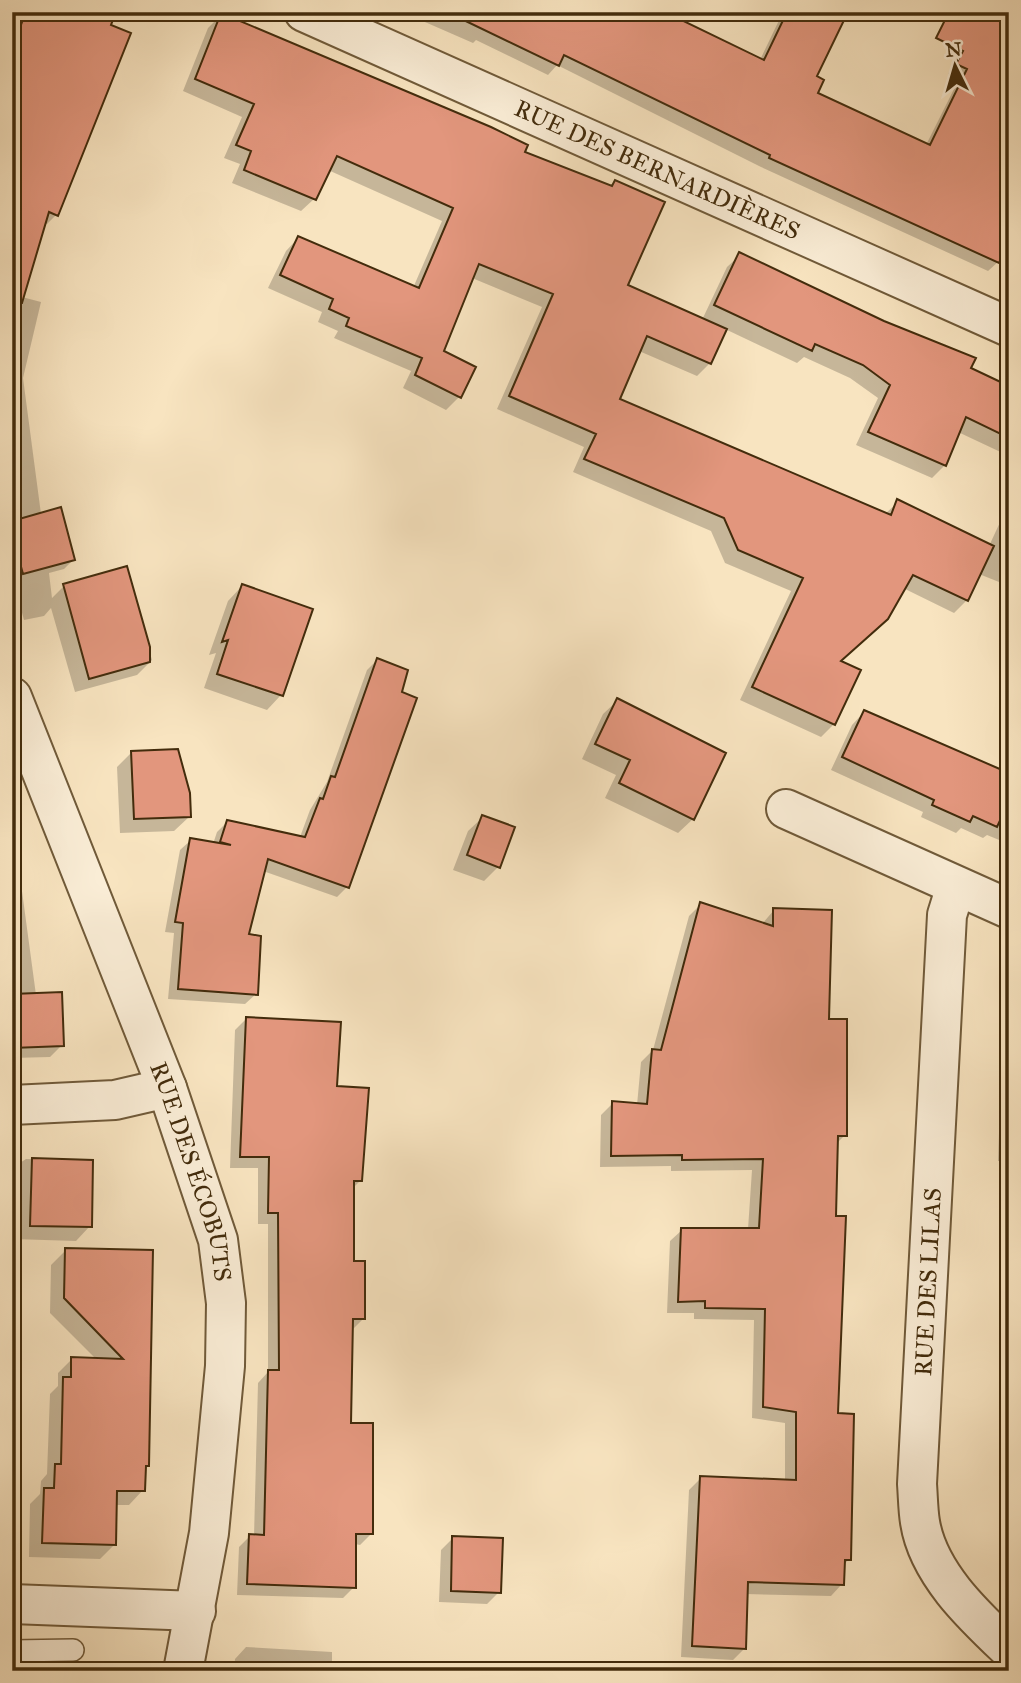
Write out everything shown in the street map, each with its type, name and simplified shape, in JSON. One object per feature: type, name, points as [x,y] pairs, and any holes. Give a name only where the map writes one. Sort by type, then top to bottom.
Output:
[{"type":"street","name":"RUE DES BERNARDIÈRES","points":[[304,12],[1009,327]]},
{"type":"street","name":"RUE DES ÉCOBUTS","points":[[12,697],[167,1088],[218,1240],[226,1303],[225,1366],[209,1533],[183,1671]]},
{"type":"street","points":[[786,809],[1009,909]]},
{"type":"street","name":"RUE DES LILAS","points":[[956,886],[947,915],[917,1484],[920,1523],[930,1556],[975,1618],[1009,1649]]},
{"type":"street","points":[[12,1105],[115,1100],[167,1088]]},
{"type":"street","points":[[12,1604],[196,1611]]},
{"type":"lane","points":[[12,1651],[73,1650]]},
{"type":"building","points":[[26,12],[116,12],[111,25],[131,33],[58,216],[49,212],[22,303],[12,302],[12,48]]},
{"type":"building","points":[[447,12],[665,12],[764,60],[787,12],[848,12],[817,76],[824,80],[818,93],[930,145],[967,69],[956,64],[963,51],[936,38],[949,12],[1009,12],[1009,242],[999,263],[769,158],[770,155],[564,55],[559,66]]},
{"type":"building","points":[[221,13],[491,127],[528,145],[525,152],[612,186],[615,180],[665,202],[628,285],[727,329],[711,364],[647,336],[620,399],[891,515],[897,499],[994,546],[968,601],[913,575],[888,619],[841,661],[861,670],[835,725],[752,687],[803,578],[738,550],[724,518],[584,459],[596,434],[509,396],[553,294],[479,264],[444,351],[476,367],[461,398],[415,375],[422,358],[346,326],[349,318],[329,309],[333,299],[280,275],[298,236],[419,288],[453,208],[337,156],[316,200],[244,170],[251,151],[236,145],[254,104],[195,79]]},
{"type":"building","points":[[739,252],[884,321],[976,358],[971,368],[1009,386],[1009,438],[966,417],[946,466],[868,432],[890,385],[863,365],[815,344],[812,351],[714,305]]},
{"type":"building","points":[[61,507],[75,560],[23,574],[12,534],[12,521]]},
{"type":"building","points":[[127,566],[150,647],[150,662],[89,679],[63,584]]},
{"type":"building","points":[[242,584],[313,609],[283,696],[217,674],[228,640],[222,642]]},
{"type":"building","points":[[377,658],[408,670],[402,692],[417,698],[349,888],[268,859],[249,934],[261,936],[258,995],[178,989],[183,923],[175,922],[190,838],[231,845],[220,842],[227,820],[305,837],[331,776],[335,777]]},
{"type":"building","points":[[617,698],[726,753],[694,820],[619,783],[630,760],[595,744]]},
{"type":"building","points":[[864,710],[1009,773],[1009,801],[997,827],[973,816],[970,822],[932,805],[934,800],[842,757]]},
{"type":"building","points":[[178,749],[190,793],[191,817],[134,819],[131,751]]},
{"type":"building","points":[[482,815],[515,827],[500,868],[467,855]]},
{"type":"building","points":[[700,902],[773,926],[773,908],[832,910],[829,1019],[847,1019],[847,1136],[838,1136],[836,1216],[846,1216],[838,1413],[854,1414],[851,1560],[845,1560],[844,1585],[748,1582],[746,1649],[692,1646],[700,1476],[796,1480],[796,1412],[763,1407],[765,1309],[705,1308],[705,1301],[678,1302],[681,1228],[759,1228],[763,1159],[682,1160],[682,1155],[611,1156],[612,1101],[647,1104],[652,1049],[661,1050]]},
{"type":"building","points":[[62,992],[64,1046],[12,1048],[12,994]]},
{"type":"building","points":[[246,1017],[341,1022],[337,1086],[369,1088],[362,1181],[354,1181],[354,1261],[365,1261],[365,1319],[353,1319],[351,1423],[373,1423],[373,1534],[356,1534],[356,1588],[247,1584],[249,1534],[264,1535],[268,1370],[279,1370],[278,1213],[268,1213],[269,1157],[240,1157]]},
{"type":"building","points":[[32,1158],[93,1160],[92,1227],[30,1226]]},
{"type":"building","points":[[65,1248],[153,1250],[149,1466],[146,1466],[145,1491],[117,1491],[116,1545],[42,1543],[44,1488],[54,1488],[55,1464],[61,1464],[63,1377],[71,1377],[71,1357],[123,1359],[64,1298]]},
{"type":"building","points":[[452,1536],[503,1538],[501,1593],[451,1591]]}]
